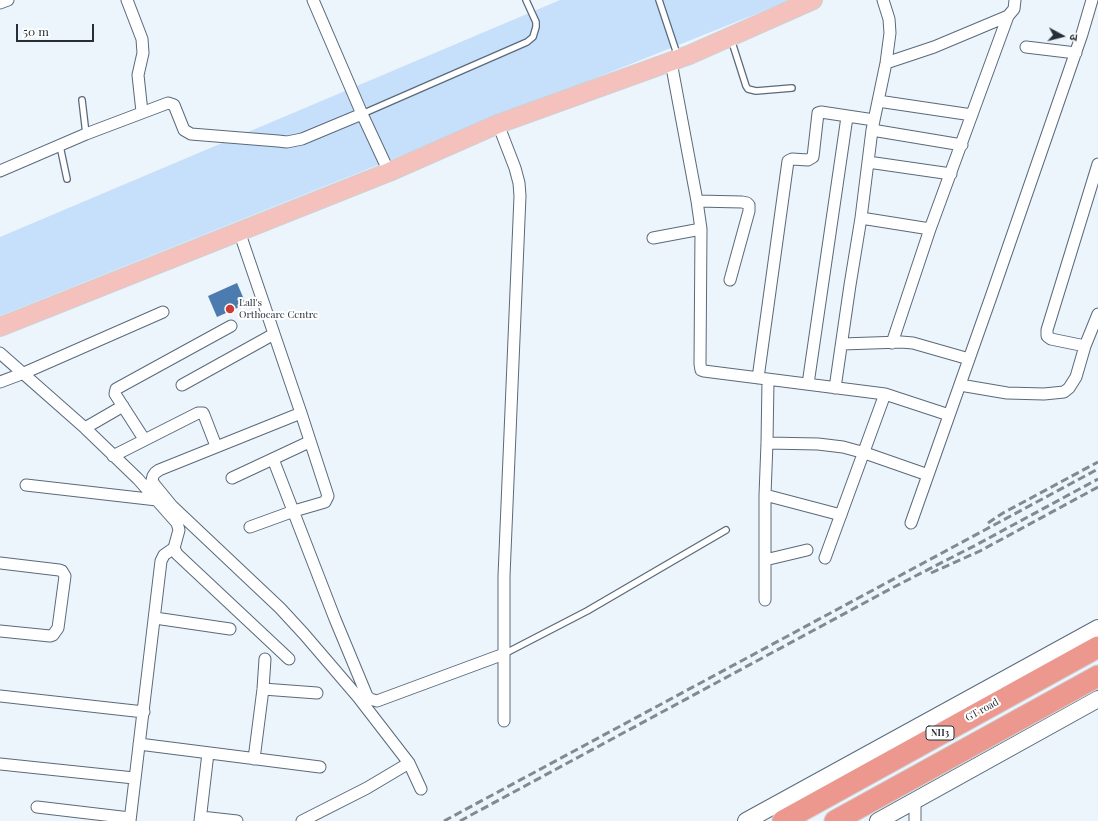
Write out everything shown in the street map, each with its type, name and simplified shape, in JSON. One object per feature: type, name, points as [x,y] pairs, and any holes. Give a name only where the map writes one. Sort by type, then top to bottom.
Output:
[{"type":"highway","name":"GT road","points":[[783,821],[1098,647]]},
{"type":"highway","name":"NH3","points":[[835,821],[1098,676]]},
{"type":"main road","points":[[0,327],[389,172],[498,124],[675,61],[813,0]]},
{"type":"main road","points":[[746,821],[1098,628]]},
{"type":"main road","points":[[878,821],[1098,699]]},
{"type":"street","points":[[0,3],[8,0]]},
{"type":"street","points":[[127,0],[142,39],[143,53],[138,79],[142,112]]},
{"type":"street","points":[[313,0],[362,114],[389,172]]},
{"type":"street","points":[[836,388],[873,125],[886,63],[890,27],[888,12],[883,0]]},
{"type":"street","points":[[892,343],[930,229],[1008,16],[1014,9],[1015,0]]},
{"type":"street","points":[[910,524],[1076,53],[1092,0]]},
{"type":"street","points":[[886,63],[934,47],[1008,16]]},
{"type":"street","points":[[1026,47],[1076,53]]},
{"type":"street","points":[[675,61],[701,229],[700,367],[702,370],[886,394],[949,415]]},
{"type":"street","points":[[878,101],[972,115]]},
{"type":"street","points":[[0,171],[86,134],[163,104],[171,104],[176,108],[184,130],[191,134],[286,142],[302,139],[362,114]]},
{"type":"street","points":[[765,600],[765,495],[768,443],[763,379],[788,161],[792,159],[808,160],[813,158],[818,113],[822,112],[962,145]]},
{"type":"street","points":[[808,384],[847,117]]},
{"type":"street","points":[[498,124],[515,168],[519,183],[520,196],[504,576],[504,721]]},
{"type":"street","points":[[868,162],[951,174]]},
{"type":"street","points":[[1085,346],[1051,339],[1047,336],[1047,330],[1098,164]]},
{"type":"street","points":[[697,201],[742,202],[749,205],[749,211],[730,280]]},
{"type":"street","points":[[861,218],[930,229]]},
{"type":"street","points":[[653,238],[701,229]]},
{"type":"street","points":[[239,231],[301,413],[327,498],[325,502],[294,511],[250,527]]},
{"type":"street","points":[[0,382],[24,373],[163,312]]},
{"type":"street","points":[[960,385],[1013,393],[1044,394],[1064,392],[1069,388],[1076,377],[1085,346],[1095,330],[1098,314]]},
{"type":"street","points":[[144,439],[115,394],[116,389],[231,326]]},
{"type":"street","points":[[182,385],[274,334]]},
{"type":"street","points":[[842,344],[913,343],[969,359]]},
{"type":"street","points":[[0,353],[85,428],[175,519],[179,530],[174,548],[162,558],[130,819],[36,807]]},
{"type":"street","points":[[825,558],[886,394]]},
{"type":"street","points":[[85,428],[123,406]]},
{"type":"street","points":[[113,456],[198,413],[204,415],[216,446]]},
{"type":"street","points":[[301,413],[159,470],[152,480],[172,506],[280,608],[304,634],[358,697],[409,763],[421,788]]},
{"type":"street","points":[[232,478],[309,442]]},
{"type":"street","points":[[768,443],[830,444],[864,453],[928,475]]},
{"type":"street","points":[[274,458],[335,618],[367,696],[370,699],[377,701],[504,654]]},
{"type":"street","points":[[26,484],[157,500]]},
{"type":"street","points":[[765,495],[841,515]]},
{"type":"street","points":[[174,548],[181,558],[289,659]]},
{"type":"street","points":[[765,560],[808,550]]},
{"type":"street","points":[[0,563],[59,570],[65,576],[58,628],[53,635],[50,636],[0,631]]},
{"type":"street","points":[[155,618],[230,629]]},
{"type":"street","points":[[254,759],[263,689],[265,659]]},
{"type":"street","points":[[263,689],[316,693]]},
{"type":"street","points":[[0,696],[144,712]]},
{"type":"street","points":[[139,744],[320,767]]},
{"type":"street","points":[[208,753],[201,819],[237,821]]},
{"type":"street","points":[[302,821],[367,788],[409,763]]},
{"type":"street","points":[[0,764],[134,778]]},
{"type":"street","points":[[915,800],[915,821]]},
{"type":"lane","points":[[362,114],[527,42],[532,37],[536,28],[536,22],[526,0]]},
{"type":"lane","points":[[659,0],[675,61]]},
{"type":"lane","points":[[730,37],[748,89],[756,91],[792,88]]},
{"type":"lane","points":[[82,100],[86,134]]},
{"type":"lane","points":[[60,146],[67,179]]},
{"type":"lane","points":[[504,654],[587,611],[726,530]]},
{"type":"shaded area","points":[[560,0],[791,0],[0,316],[0,237]]},
{"type":"building","points":[[237,283],[246,304],[217,317],[208,296]]},
{"type":"railway","points":[[988,523],[1003,513],[1098,462]]},
{"type":"railway","points":[[444,821],[1098,469]]},
{"type":"railway","points":[[460,821],[892,588],[976,545],[1098,479]]},
{"type":"railway","points":[[931,573],[980,551],[1098,487]]},
{"type":"place","name":"Lall's Orthocare Centre","points":[[230,309]]}]
